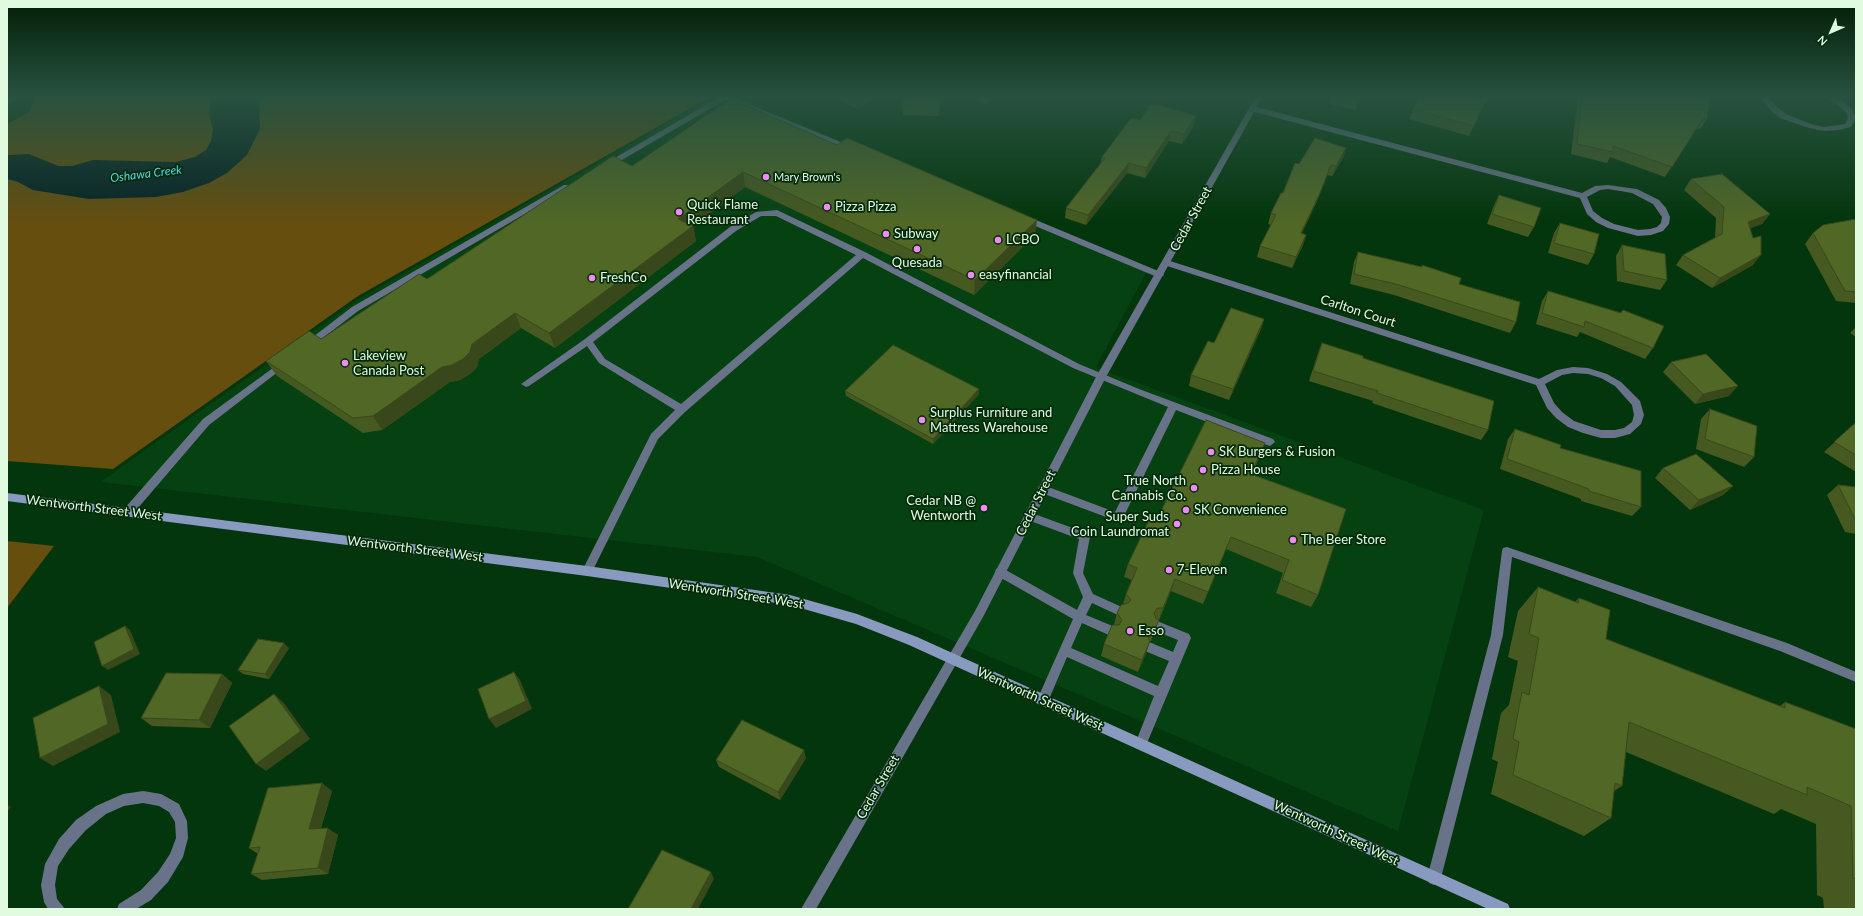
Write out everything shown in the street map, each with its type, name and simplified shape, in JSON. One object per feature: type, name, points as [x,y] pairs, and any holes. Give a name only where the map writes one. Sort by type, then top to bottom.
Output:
[{"type":"main road","name":"Wentworth Street West","points":[[7,497],[588,571],[790,600],[857,619],[913,640],[1503,909]]},
{"type":"street","points":[[595,171],[652,139]]},
{"type":"street","points":[[830,139],[858,150]]},
{"type":"street","name":"Cedar Street","points":[[808,909],[953,659],[1101,377],[1237,139]]},
{"type":"street","points":[[1369,139],[1583,196],[1598,188],[1608,187],[1634,191],[1656,202],[1663,210],[1666,217],[1665,224],[1655,231],[1638,233],[1611,226],[1599,220],[1590,212],[1583,196]]},
{"type":"street","points":[[128,512],[206,422],[355,309],[574,183]]},
{"type":"street","points":[[526,384],[588,342],[733,229],[759,214],[777,213],[862,254],[1065,361],[1101,377],[1270,442]]},
{"type":"street","points":[[1019,216],[1160,275]]},
{"type":"street","points":[[588,571],[654,437],[682,409],[862,254]]},
{"type":"street","name":"Carlton Court","points":[[1167,263],[1540,383]]},
{"type":"street","points":[[588,342],[602,361],[682,409]]},
{"type":"street","points":[[1573,370],[1588,371],[1604,376],[1624,389],[1637,404],[1639,415],[1636,424],[1627,431],[1616,434],[1601,434],[1571,424],[1559,415],[1550,404],[1540,383],[1560,372],[1573,370]]},
{"type":"street","points":[[1043,489],[1118,517],[1174,405]]},
{"type":"street","points":[[1029,516],[1085,537],[1078,573],[1089,597],[1120,611]]},
{"type":"street","points":[[1434,878],[1496,635],[1507,551],[1783,647],[1856,677]]},
{"type":"street","points":[[1000,572],[1080,617],[1111,631]]},
{"type":"street","points":[[1043,700],[1064,650],[1089,597]]},
{"type":"street","points":[[1141,744],[1160,693],[1185,638],[1157,626]]},
{"type":"street","points":[[1149,647],[1176,658]]},
{"type":"street","points":[[1064,650],[1160,693]]},
{"type":"street","points":[[58,909],[51,902],[48,885],[52,864],[64,844],[81,825],[101,810],[124,800],[143,797],[161,800],[174,808],[181,821],[182,838],[176,857],[163,877],[146,895],[124,909]]},
{"type":"shaded area","points":[[7,139],[636,139],[358,296],[113,469],[7,461]]},
{"type":"shaded area","points":[[640,139],[837,139],[1147,271],[1099,361],[1097,368],[1484,510],[1398,831],[757,557],[100,482],[360,298]]},
{"type":"shaded area","points":[[7,541],[54,546],[7,608]]},
{"type":"water","name":"Oshawa Creek","points":[[211,139],[255,139],[247,155],[227,173],[209,183],[183,192],[156,197],[89,199],[33,190],[18,182],[7,179],[7,155],[29,154],[58,166],[72,166],[93,160],[176,162],[195,157],[206,150]]},
{"type":"building","points":[[672,139],[823,139],[837,145],[846,139],[849,139],[1037,220],[975,280],[743,172],[678,219],[693,226],[549,333],[515,313],[472,344],[470,352],[463,359],[452,365],[442,367],[373,416],[353,418],[266,361],[309,331],[321,339],[419,274],[427,279],[613,156],[632,166]]},
{"type":"building","points":[[1116,139],[1166,139],[1146,168],[1129,163],[1088,215],[1066,208],[1105,158],[1102,157]]},
{"type":"building","points":[[1315,139],[1346,148],[1336,166],[1331,165],[1320,193],[1301,233],[1306,235],[1296,257],[1260,246],[1276,215],[1271,213],[1281,193],[1283,193],[1295,163],[1299,164]]},
{"type":"building","points":[[1578,139],[1690,139],[1672,167],[1613,146],[1613,152],[1577,144]]},
{"type":"building","points":[[1722,174],[1770,214],[1748,222],[1753,238],[1761,236],[1761,255],[1720,278],[1683,255],[1722,234],[1724,207],[1691,179]]},
{"type":"building","points":[[1499,195],[1541,208],[1534,227],[1492,214]]},
{"type":"building","points":[[1856,219],[1856,292],[1845,291],[1813,233],[1823,225]]},
{"type":"building","points":[[1560,223],[1599,234],[1594,254],[1554,243]]},
{"type":"building","points":[[1622,245],[1665,254],[1667,280],[1624,271]]},
{"type":"building","points":[[1358,252],[1422,267],[1422,265],[1461,278],[1459,284],[1520,302],[1516,322],[1399,285],[1354,274]]},
{"type":"building","points":[[1548,291],[1621,313],[1623,310],[1664,326],[1653,348],[1585,321],[1584,327],[1542,313]]},
{"type":"building","points":[[1231,308],[1264,319],[1233,389],[1191,375],[1208,341],[1214,343]]},
{"type":"building","points":[[1322,343],[1494,401],[1488,430],[1377,393],[1378,391],[1313,371]]},
{"type":"building","name":"Surplus Furniture and Mattress Warehouse","points":[[893,345],[979,389],[933,439],[845,391]]},
{"type":"building","points":[[1706,354],[1738,386],[1703,394],[1671,362]]},
{"type":"building","points":[[1710,409],[1757,426],[1754,457],[1705,439]]},
{"type":"building","points":[[1206,420],[1265,443],[1251,474],[1346,509],[1318,595],[1282,580],[1289,560],[1231,537],[1208,592],[1175,579],[1163,608],[1157,608],[1154,613],[1156,619],[1159,620],[1155,629],[1149,630],[1146,634],[1150,641],[1142,660],[1104,644],[1112,625],[1119,625],[1122,620],[1117,613],[1121,605],[1128,603],[1131,600],[1126,594],[1137,568],[1128,564],[1149,520],[1155,523]]},
{"type":"building","points":[[1856,423],[1856,455],[1834,442]]},
{"type":"building","points":[[1515,429],[1561,445],[1560,448],[1641,471],[1641,507],[1589,491],[1589,489],[1507,459]]},
{"type":"building","points":[[1696,454],[1733,486],[1699,500],[1663,468]]},
{"type":"building","points":[[1838,485],[1856,487],[1856,521]]},
{"type":"building","points":[[1538,587],[1578,603],[1579,598],[1610,610],[1606,639],[1785,708],[1785,702],[1856,729],[1856,879],[1853,878],[1851,806],[1807,787],[1807,795],[1629,722],[1622,786],[1615,783],[1611,818],[1513,775],[1519,742],[1513,739],[1522,692],[1529,695],[1539,638],[1529,634]]},
{"type":"building","points":[[125,626],[134,649],[102,666],[94,642]]},
{"type":"building","points":[[258,639],[284,643],[265,674],[238,670]]},
{"type":"building","points":[[514,672],[526,701],[489,719],[478,689]]},
{"type":"building","points":[[166,673],[222,674],[199,720],[141,718]]},
{"type":"building","points":[[99,686],[108,724],[40,758],[33,718]]},
{"type":"building","points":[[274,694],[301,731],[256,764],[229,726]]},
{"type":"building","points":[[742,720],[804,750],[778,792],[716,760]]},
{"type":"building","points":[[322,783],[309,829],[328,828],[318,868],[251,874],[260,847],[249,848],[268,788]]},
{"type":"building","points":[[662,850],[711,872],[691,909],[628,909]]},
{"type":"place","name":"Mary Brown's","points":[[766,177]]},
{"type":"place","name":"Pizza Pizza","points":[[827,207]]},
{"type":"place","name":"Quick Flame Restaurant","points":[[679,212]]},
{"type":"place","name":"Subway","points":[[886,234]]},
{"type":"place","name":"LCBO","points":[[998,240]]},
{"type":"place","name":"Quesada","points":[[917,249]]},
{"type":"place","name":"easyfinancial","points":[[971,275]]},
{"type":"place","name":"FreshCo","points":[[592,278]]},
{"type":"place","name":"Lakeview Canada Post","points":[[345,363]]},
{"type":"place","name":"Surplus Furniture and Mattress Warehouse","points":[[922,420]]},
{"type":"place","name":"SK Burgers & Fusion","points":[[1211,452]]},
{"type":"place","name":"Pizza House","points":[[1203,470]]},
{"type":"place","name":"True North Cannabis Co.","points":[[1194,488]]},
{"type":"place","name":"Cedar NB @ Wentworth","points":[[984,508]]},
{"type":"place","name":"SK Convenience","points":[[1186,510]]},
{"type":"place","name":"Super Suds Coin Laundromat","points":[[1177,524]]},
{"type":"place","name":"The Beer Store","points":[[1293,540]]},
{"type":"place","name":"7-Eleven","points":[[1169,570]]},
{"type":"place","name":"Esso","points":[[1130,631]]}]
